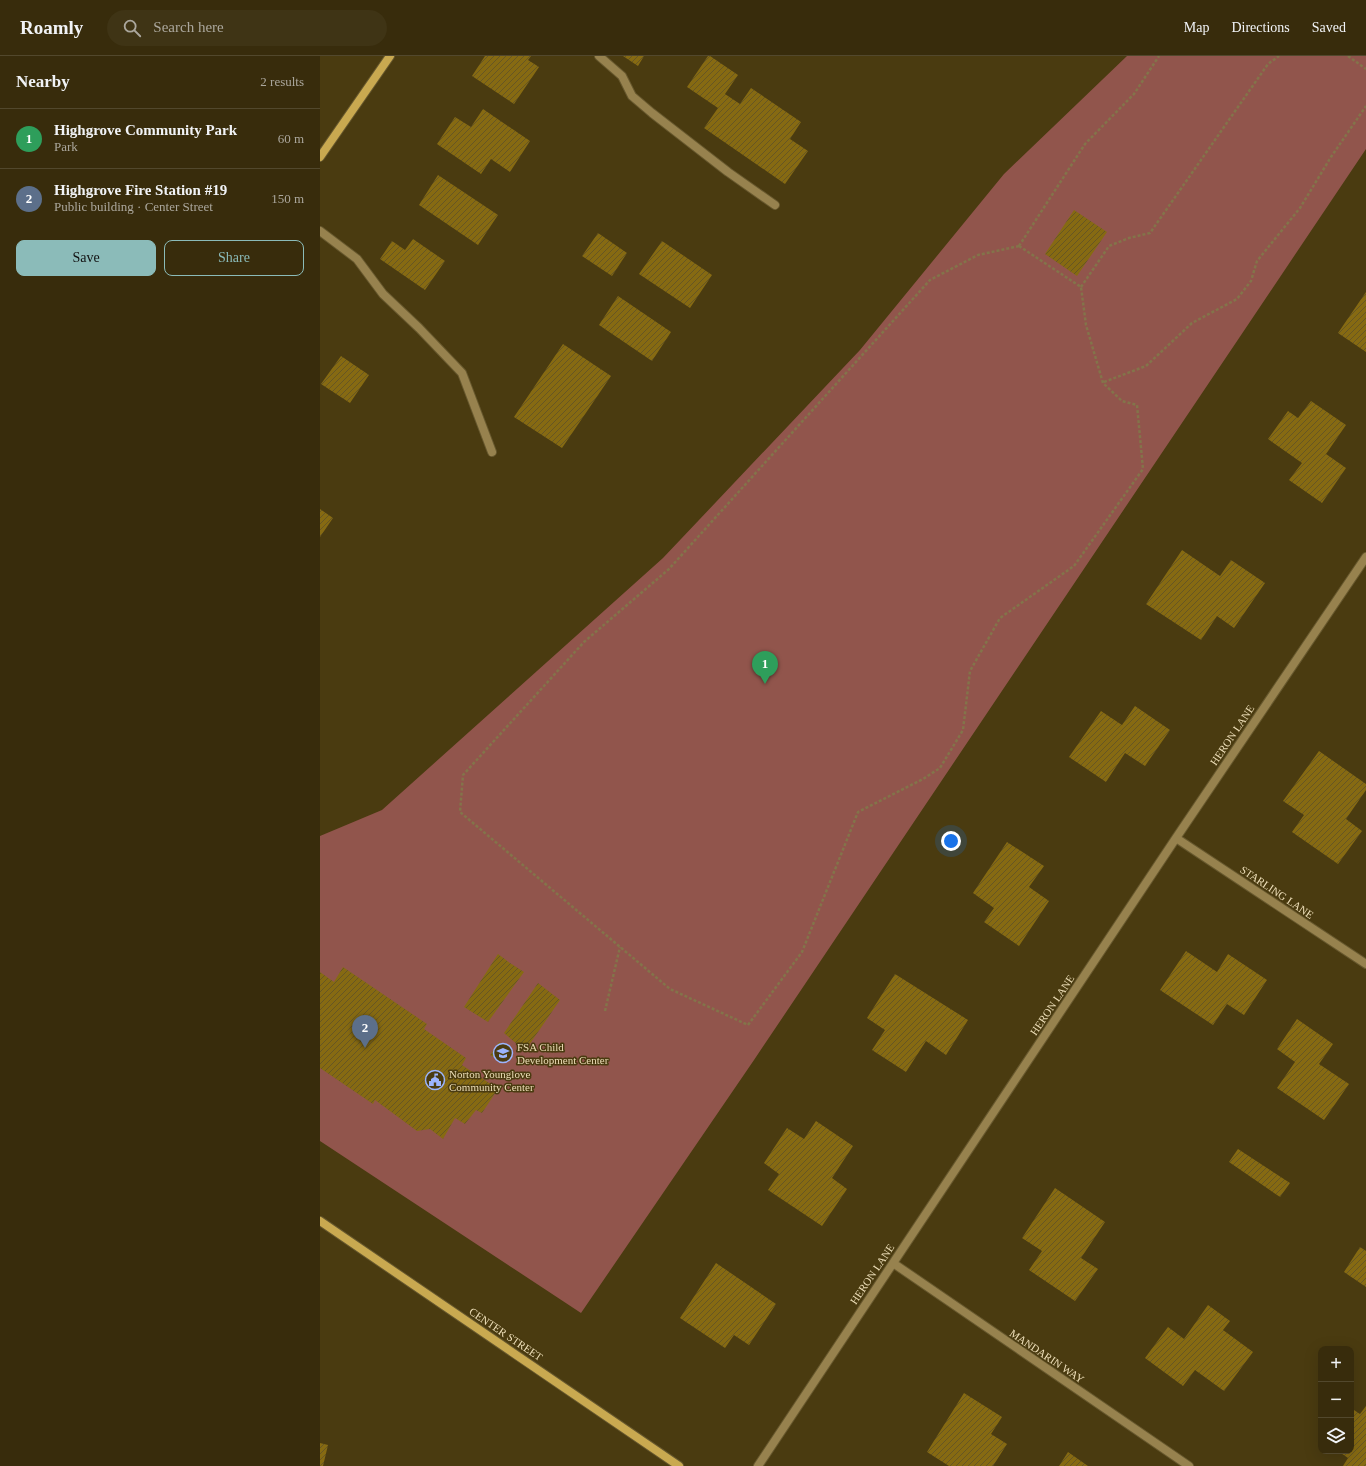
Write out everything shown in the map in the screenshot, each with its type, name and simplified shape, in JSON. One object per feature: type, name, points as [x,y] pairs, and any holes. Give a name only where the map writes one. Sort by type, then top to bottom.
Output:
[{"type":"main road","points":[[320,157],[390,56]]},
{"type":"main road","name":"CENTER STREET","points":[[320,1221],[679,1466]]},
{"type":"street","points":[[599,56],[622,76],[632,96],[728,172],[775,205]]},
{"type":"street","points":[[320,230],[357,259],[383,294],[419,328],[462,374],[492,452]]},
{"type":"street","name":"HERON LANE","points":[[758,1466],[1176,838],[1366,557]]},
{"type":"street","name":"STARLING LANE","points":[[1176,838],[1366,964]]},
{"type":"street","name":"MANDARIN WAY","points":[[893,1263],[1189,1466]]},
{"type":"path","points":[[1159,56],[1134,94],[1085,144],[1019,246],[978,255],[930,280],[669,568],[584,642],[463,774],[460,812],[670,989],[748,1026],[802,952],[858,812],[923,779],[940,768],[963,730],[970,671],[1000,618],[1074,566],[1143,469],[1137,405],[1122,401],[1104,382],[1086,325],[1081,287],[1109,246],[1129,238],[1150,233],[1268,64],[1279,56]]},
{"type":"path","points":[[1348,56],[1366,69]]},
{"type":"path","points":[[1104,382],[1146,366],[1192,323],[1237,299],[1251,282],[1257,261],[1300,208],[1331,157],[1366,106]]},
{"type":"path","points":[[1019,246],[1081,287]]},
{"type":"path","points":[[605,1011],[620,947]]},
{"type":"shaded area","points":[[1127,56],[1366,56],[1366,149],[754,1060],[581,1313],[320,1141],[320,836],[382,810],[663,558],[860,350],[1004,174]]},
{"type":"building","points":[[485,56],[531,56],[528,60],[539,67],[514,104],[472,76]]},
{"type":"building","points":[[623,56],[644,56],[638,66]]},
{"type":"building","points":[[708,56],[738,75],[725,94],[740,104],[751,88],[801,122],[790,139],[808,151],[785,184],[704,128],[718,108],[687,87]]},
{"type":"building","points":[[483,109],[530,141],[510,172],[491,159],[481,174],[437,144],[455,117],[471,127]]},
{"type":"building","points":[[438,175],[498,215],[478,245],[419,205]]},
{"type":"building","points":[[1074,210],[1107,232],[1077,276],[1045,254]]},
{"type":"building","points":[[598,233],[627,253],[612,276],[582,256]]},
{"type":"building","points":[[413,239],[445,261],[425,290],[380,259],[392,241],[405,250]]},
{"type":"building","points":[[662,241],[712,275],[690,308],[639,274]]},
{"type":"building","points":[[1366,292],[1366,352],[1338,333]]},
{"type":"building","points":[[618,296],[671,332],[652,361],[599,325]]},
{"type":"building","points":[[563,344],[611,376],[562,448],[514,417]]},
{"type":"building","points":[[341,356],[369,375],[350,403],[321,384]]},
{"type":"building","points":[[1311,401],[1346,425],[1326,454],[1346,468],[1322,503],[1289,480],[1302,463],[1268,439],[1288,411],[1298,418]]},
{"type":"building","points":[[320,509],[333,518],[320,537]]},
{"type":"building","points":[[1182,550],[1220,576],[1231,560],[1265,583],[1234,628],[1217,616],[1201,640],[1146,604]]},
{"type":"building","points":[[1135,706],[1170,730],[1145,766],[1125,753],[1106,782],[1069,757],[1101,711],[1122,725]]},
{"type":"building","points":[[1319,751],[1366,784],[1366,790],[1346,819],[1362,831],[1338,864],[1292,832],[1304,815],[1283,801]]},
{"type":"building","points":[[1007,842],[1044,866],[1029,887],[1049,901],[1019,946],[984,922],[994,908],[973,893]]},
{"type":"building","points":[[1186,951],[1217,972],[1228,954],[1267,980],[1244,1015],[1227,1004],[1213,1025],[1160,990]]},
{"type":"building","points":[[498,954],[524,972],[488,1022],[464,1007]]},
{"type":"building","points":[[343,967],[427,1024],[424,1029],[466,1058],[462,1065],[498,1089],[482,1113],[476,1110],[465,1124],[455,1118],[443,1139],[430,1129],[417,1131],[375,1100],[373,1104],[320,1068],[320,972],[334,982]]},
{"type":"building","points":[[895,974],[968,1020],[946,1055],[926,1041],[906,1072],[872,1050],[885,1030],[867,1018]]},
{"type":"building","points":[[538,983],[560,1000],[525,1051],[504,1033]]},
{"type":"building","points":[[1297,1019],[1333,1044],[1319,1064],[1349,1084],[1324,1120],[1277,1088],[1295,1062],[1277,1049]]},
{"type":"building","points":[[499,1042],[512,1050],[504,1063],[490,1055]]},
{"type":"building","points":[[816,1121],[853,1146],[832,1178],[847,1189],[822,1226],[768,1190],[779,1174],[764,1163],[787,1128],[804,1139]]},
{"type":"building","points":[[1238,1149],[1290,1183],[1280,1197],[1229,1162]]},
{"type":"building","points":[[1055,1188],[1105,1222],[1081,1258],[1098,1269],[1075,1301],[1029,1270],[1042,1251],[1022,1238]]},
{"type":"building","points":[[1360,1247],[1366,1251],[1366,1287],[1344,1272]]},
{"type":"building","points":[[716,1263],[776,1304],[749,1345],[734,1335],[725,1348],[680,1318]]},
{"type":"building","points":[[1208,1305],[1230,1321],[1223,1330],[1253,1352],[1224,1391],[1195,1370],[1183,1386],[1145,1358],[1168,1327],[1184,1339]]},
{"type":"building","points":[[964,1393],[1002,1417],[991,1434],[1007,1444],[993,1466],[949,1466],[927,1452]]},
{"type":"building","points":[[1366,1406],[1366,1466],[1343,1466],[1348,1458],[1342,1454],[1354,1454],[1354,1410],[1360,1414]]},
{"type":"building","points":[[320,1443],[328,1445],[323,1466],[320,1466]]},
{"type":"building","points":[[1068,1452],[1088,1466],[1059,1466]]},
{"type":"place","name":"Highgrove Community Park","points":[[765,684]]},
{"type":"place","name":"Highgrove Fire Station #19","points":[[365,1048]]},
{"type":"place","name":"FSA Child Development Center","points":[[503,1053]]},
{"type":"place","name":"Norton Younglove Community Center","points":[[435,1080]]}]
